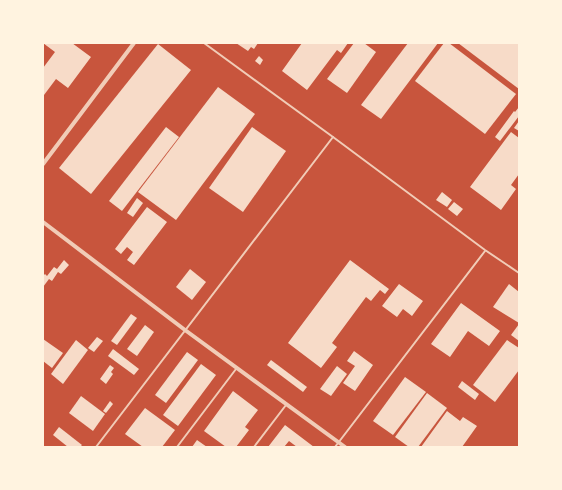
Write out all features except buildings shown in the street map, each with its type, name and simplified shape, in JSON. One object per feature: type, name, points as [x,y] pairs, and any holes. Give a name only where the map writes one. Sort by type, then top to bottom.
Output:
[{"type":"street","points":[[43,164],[134,43]]},
{"type":"street","points":[[43,222],[185,330],[346,447]]},
{"type":"lane","points":[[204,43],[485,250],[519,273]]},
{"type":"lane","points":[[96,447],[333,137]]},
{"type":"lane","points":[[335,447],[485,250]]},
{"type":"lane","points":[[177,447],[237,368]]},
{"type":"lane","points":[[254,447],[286,404]]}]
